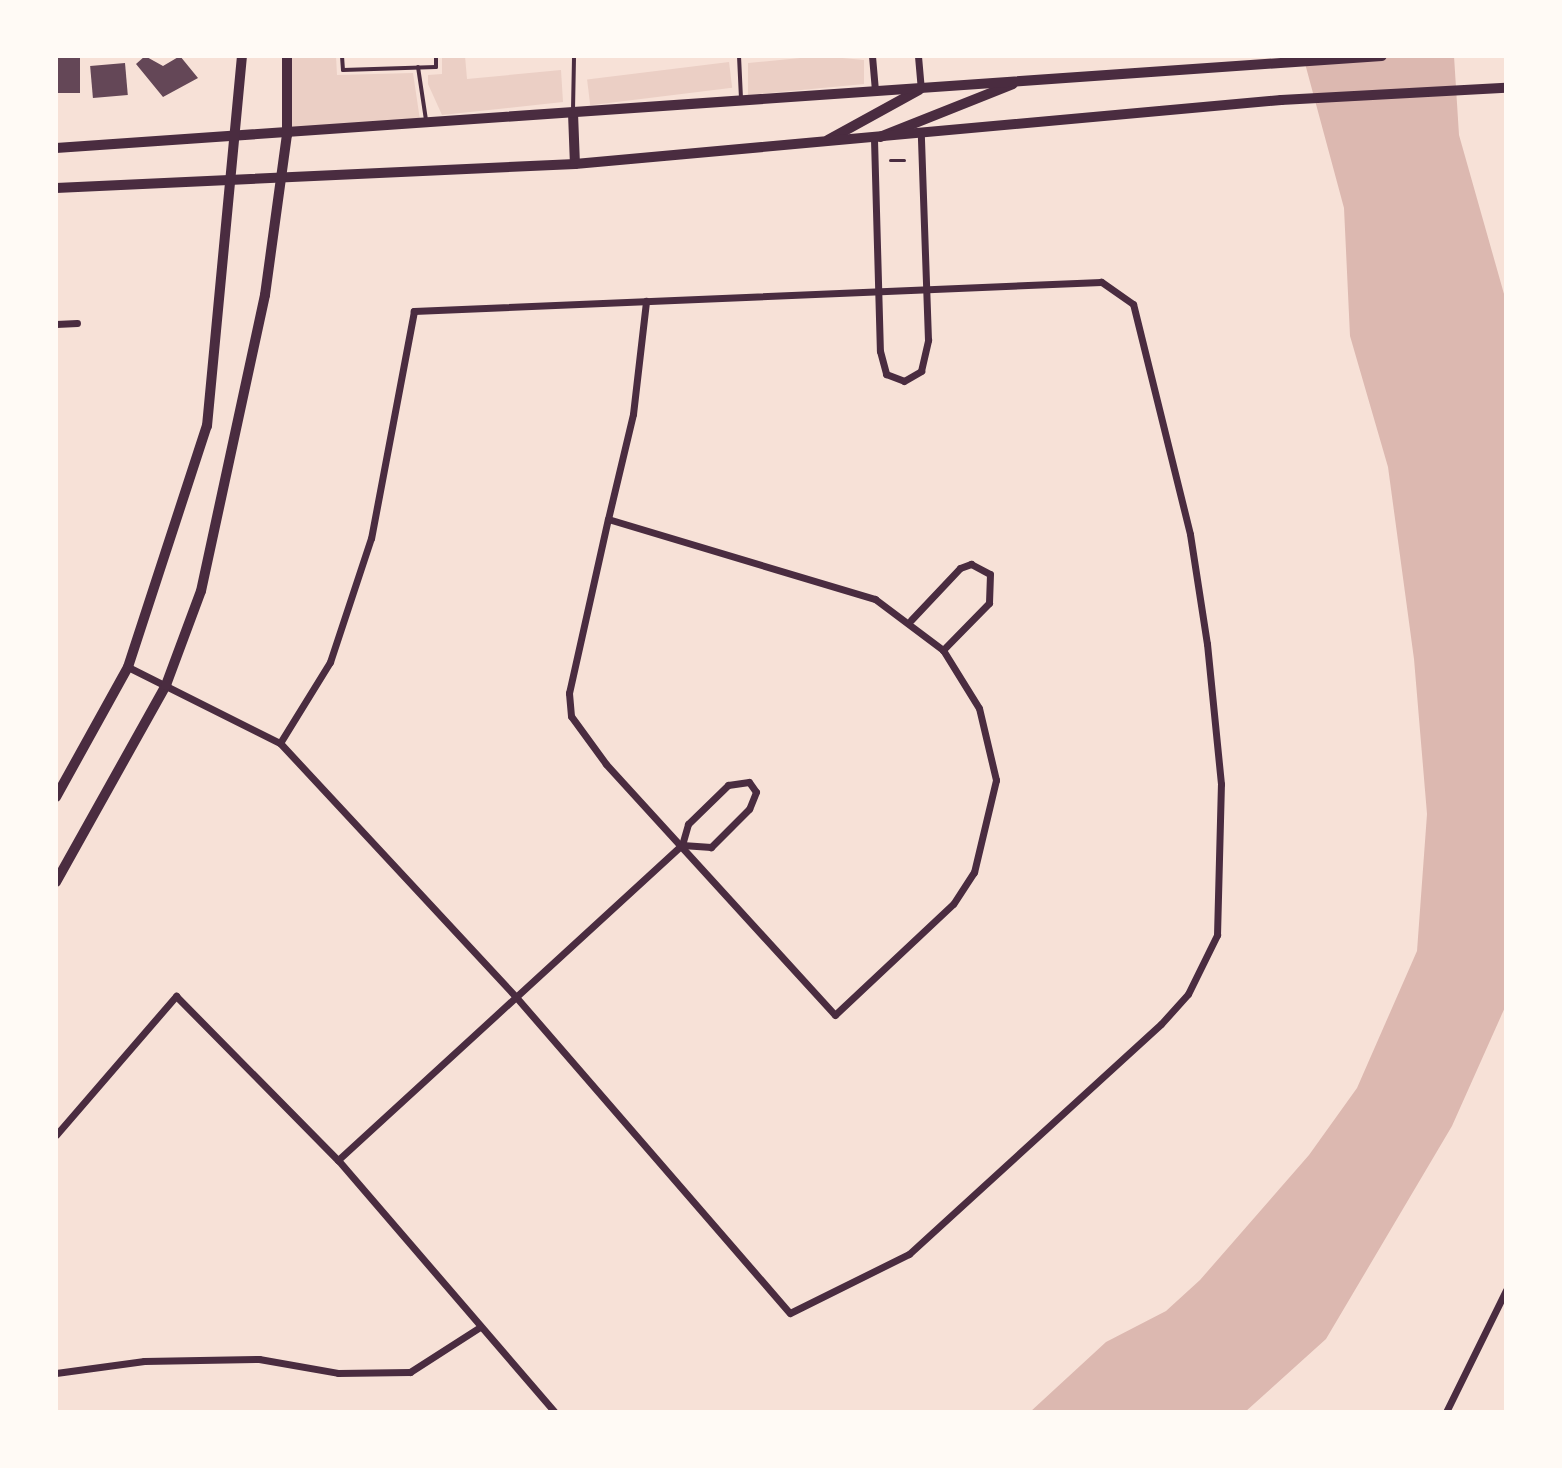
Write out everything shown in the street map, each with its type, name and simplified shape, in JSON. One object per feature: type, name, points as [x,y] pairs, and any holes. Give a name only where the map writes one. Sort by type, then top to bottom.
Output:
[{"type":"main road","points":[[56,797],[128,667],[207,426],[233,178],[242,56]]},
{"type":"main road","points":[[56,882],[166,685],[227,490],[281,179],[287,135],[287,56]]},
{"type":"main road","points":[[56,148],[287,135],[1382,56]]},
{"type":"main road","points":[[874,139],[1017,82]]},
{"type":"main road","points":[[56,188],[575,164],[921,136],[1281,100],[1506,88]]},
{"type":"main road","points":[[822,144],[921,89]]},
{"type":"main road","points":[[573,113],[575,164]]},
{"type":"street","points":[[872,56],[875,92]]},
{"type":"street","points":[[918,56],[921,89]]},
{"type":"street","points":[[874,139],[882,364],[904,381],[926,361],[927,286],[921,136]]},
{"type":"street","points":[[128,667],[280,743],[516,997],[790,1313],[909,1254],[1161,1024],[1206,963],[1223,892],[1207,644],[1190,534],[1133,304],[1101,282],[927,286],[414,311],[371,538],[330,662],[280,743]]},
{"type":"street","points":[[608,519],[836,583],[911,620],[943,650],[991,739],[993,817],[974,872],[953,904],[835,1015],[571,716],[569,693],[608,519],[633,414],[646,301]]},
{"type":"street","points":[[56,324],[77,323]]},
{"type":"street","points":[[911,620],[960,568],[981,566],[993,587],[989,603],[943,650]]},
{"type":"street","points":[[338,1160],[682,845],[688,824],[728,785],[749,782],[756,792],[749,809],[711,847],[682,845]]},
{"type":"street","points":[[56,1135],[176,996],[338,1160],[555,1412]]},
{"type":"street","points":[[1446,1412],[1506,1290]]},
{"type":"street","points":[[56,1373],[144,1361],[259,1359],[338,1373],[410,1372],[480,1327]]},
{"type":"lane","points":[[342,56],[343,70],[436,67],[436,56]]},
{"type":"lane","points":[[477,56],[515,56]]},
{"type":"lane","points":[[573,113],[574,56]]},
{"type":"lane","points":[[739,56],[742,101]]},
{"type":"lane","points":[[418,67],[426,124]]},
{"type":"path","points":[[890,160],[904,160]]},
{"type":"shaded area","points":[[292,56],[336,56],[337,75],[413,73],[420,120],[292,130]]},
{"type":"shaded area","points":[[442,56],[465,56],[467,79],[561,70],[563,102],[442,115],[428,84],[428,75],[442,74]]},
{"type":"shaded area","points":[[821,56],[864,60],[864,84],[748,95],[748,63]]},
{"type":"shaded area","points":[[1303,56],[1454,56],[1459,135],[1506,301],[1506,1005],[1452,1126],[1326,1339],[1245,1412],[1030,1412],[1106,1342],[1166,1311],[1200,1280],[1309,1155],[1357,1088],[1417,951],[1427,814],[1414,659],[1388,467],[1350,336],[1344,208]]},
{"type":"shaded area","points":[[729,62],[732,88],[590,105],[587,79]]},
{"type":"building","points":[[56,56],[80,56],[80,93],[56,93]]},
{"type":"building","points":[[145,56],[163,66],[180,56],[198,78],[163,97],[136,64]]},
{"type":"building","points":[[125,63],[128,95],[93,98],[90,66]]}]
